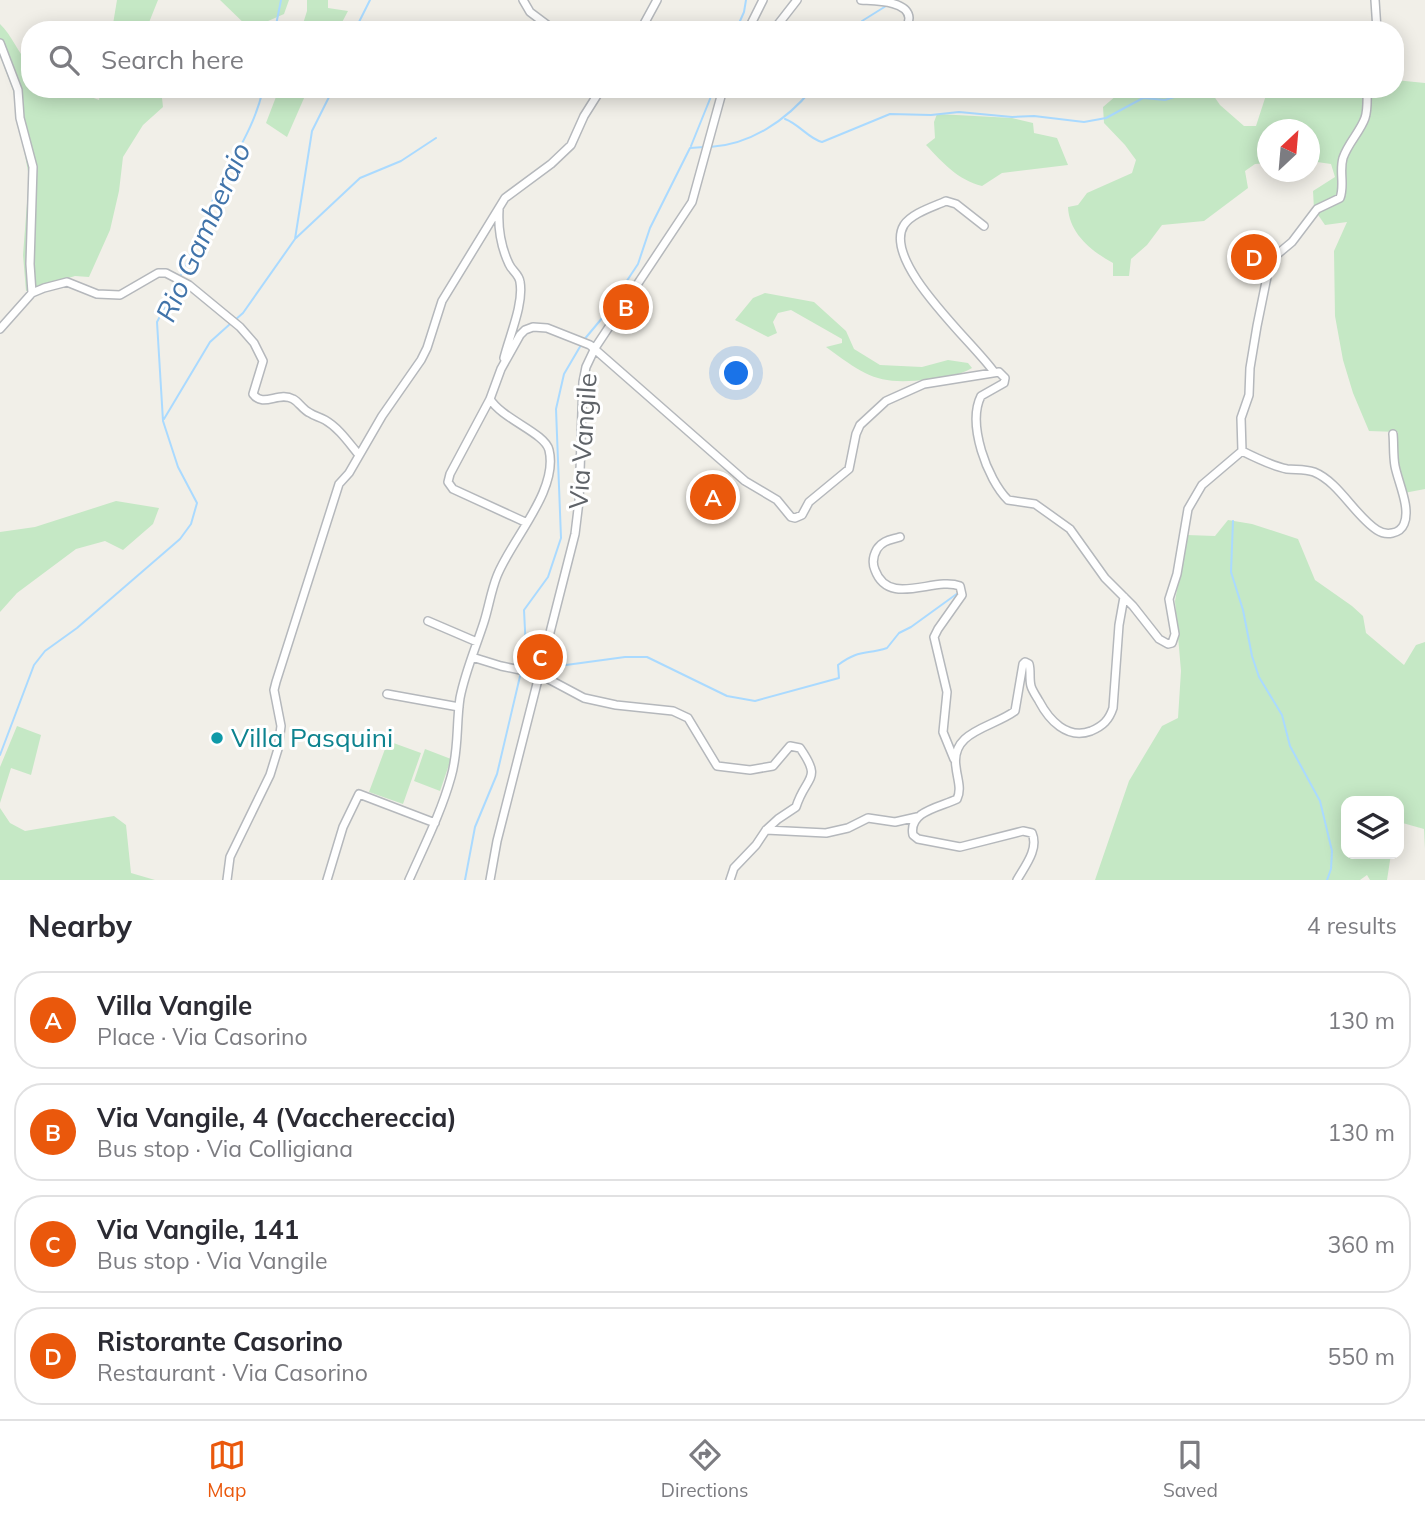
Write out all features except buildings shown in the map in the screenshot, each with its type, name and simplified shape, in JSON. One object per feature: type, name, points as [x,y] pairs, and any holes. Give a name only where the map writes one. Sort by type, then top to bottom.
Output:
[{"type":"street","points":[[523,0],[530,12],[542,21]]},
{"type":"street","points":[[646,21],[657,0]]},
{"type":"street","points":[[752,21],[763,0]]},
{"type":"street","points":[[781,21],[797,0]]},
{"type":"street","points":[[861,0],[897,5],[906,12],[908,21]]},
{"type":"street","points":[[1375,0],[1376,21]]},
{"type":"street","points":[[0,43],[18,90],[20,118],[33,167],[30,239],[32,293]]},
{"type":"street","points":[[227,880],[230,856],[270,775],[278,749],[281,726],[274,690],[339,484],[421,359],[442,301],[499,208],[510,193],[551,164],[571,145],[595,98]]},
{"type":"street","points":[[721,98],[688,210],[592,347],[745,481],[777,500],[791,516],[795,518],[802,515],[809,502],[849,469],[860,425],[886,401],[924,384],[994,372],[1003,374],[1004,383],[981,396],[974,420],[991,477],[1008,500],[1035,504],[1070,529],[1105,578],[1159,639],[1164,643],[1172,643],[1175,634],[1169,599],[1177,574],[1188,509],[1202,485],[1242,451]]},
{"type":"street","points":[[1242,451],[1241,418],[1249,395],[1250,368],[1269,267],[1274,257],[1292,242],[1317,209],[1337,202],[1340,198],[1343,191],[1343,158],[1352,138],[1365,120],[1366,98]]},
{"type":"street","points":[[984,226],[956,204],[946,201],[909,220],[902,229],[900,240],[905,257],[921,284],[943,314],[994,372]]},
{"type":"street","points":[[499,208],[503,245],[510,266],[519,276],[521,291],[501,369]]},
{"type":"street","points":[[0,329],[32,293],[67,282],[97,293],[120,295],[158,272],[175,276],[240,327],[254,342],[263,361],[254,386],[253,394],[256,399],[261,401],[283,396],[293,399],[309,413],[324,419],[337,429],[359,455]]},
{"type":"street","name":"Via Vangile","points":[[409,880],[435,823],[453,767],[463,684],[500,569],[546,485],[550,451],[541,438],[511,419],[490,399],[501,369],[520,335],[533,327],[547,328],[592,347],[583,383],[579,502],[575,534],[497,841],[491,880]]},
{"type":"street","points":[[490,399],[448,481],[453,489],[525,522]]},
{"type":"street","points":[[1242,451],[1287,469],[1315,472],[1340,493],[1370,525],[1379,532],[1390,534],[1400,530],[1405,522],[1403,498],[1394,462],[1394,434]]},
{"type":"street","points":[[766,830],[826,833],[848,828],[868,818],[895,822],[918,817],[957,799],[960,790],[954,759],[943,732],[947,692],[934,637],[962,591],[960,586],[951,583],[907,591],[884,582],[876,574],[873,561],[875,552],[883,542],[901,537]]},
{"type":"street","points":[[954,759],[956,749],[966,737],[1015,711],[1025,662],[1029,663],[1031,686],[1051,720],[1061,727],[1082,734],[1100,728],[1109,719],[1113,708],[1119,625],[1124,597]]},
{"type":"street","points":[[428,621],[477,642]]},
{"type":"street","points":[[472,657],[539,674],[584,698],[616,705],[674,711],[688,718],[717,766],[750,770],[773,766],[790,746],[800,748],[813,766],[813,775],[798,798],[796,807],[766,830],[734,868],[730,880]]},
{"type":"street","points":[[387,694],[459,707]]},
{"type":"street","points":[[327,880],[343,827],[359,794],[435,823]]},
{"type":"street","points":[[918,817],[911,830],[918,839],[960,847],[1023,831],[1032,833],[1035,840],[1033,850],[1017,880]]},
{"type":"green space","points":[[117,0],[158,0],[150,21],[114,21]]},
{"type":"green space","points":[[220,0],[289,0],[284,14],[268,21],[242,21]]},
{"type":"green space","points":[[307,0],[328,0],[328,8],[348,11],[343,21],[304,21]]},
{"type":"green space","points":[[0,24],[21,53],[21,98],[162,98],[163,107],[143,125],[123,157],[110,230],[89,277],[75,276],[26,291],[23,255],[29,177],[13,90],[0,56]]},
{"type":"green space","points":[[1404,81],[1425,83],[1425,489],[1404,493],[1397,460],[1398,432],[1369,431],[1343,360],[1335,316],[1334,251],[1347,222],[1325,225],[1314,209],[1313,191],[1335,177],[1331,164],[1320,162],[1320,119],[1258,119],[1265,98],[1404,98]]},
{"type":"green space","points":[[276,98],[304,98],[287,137],[266,123]]},
{"type":"green space","points":[[1114,98],[1215,98],[1244,126],[1256,126],[1257,123],[1257,164],[1245,171],[1248,188],[1204,221],[1162,225],[1147,245],[1131,259],[1129,276],[1113,276],[1113,263],[1097,253],[1077,233],[1072,225],[1068,207],[1078,205],[1087,193],[1132,173],[1136,160],[1104,123],[1103,107]]},
{"type":"green space","points":[[937,114],[1012,118],[1033,123],[1034,133],[1057,138],[1068,165],[1002,173],[982,186],[973,183],[951,170],[926,145],[935,138],[934,122]]},
{"type":"green space","points":[[765,293],[814,302],[846,331],[854,349],[880,365],[922,367],[948,360],[968,363],[972,368],[952,376],[913,381],[874,377],[852,366],[826,347],[842,343],[842,339],[791,310],[778,313],[773,322],[777,333],[768,337],[735,320],[753,298]]},
{"type":"green space","points":[[116,501],[159,508],[153,524],[123,550],[105,541],[76,549],[17,593],[0,612],[0,532],[35,527]]},
{"type":"green space","points":[[1228,520],[1252,524],[1298,539],[1315,580],[1363,616],[1366,633],[1404,665],[1416,645],[1425,642],[1425,849],[1424,829],[1404,823],[1404,796],[1341,796],[1341,859],[1390,859],[1387,880],[1370,880],[1367,875],[1360,880],[1095,880],[1129,781],[1162,726],[1178,718],[1181,671],[1175,601],[1187,535],[1215,536]]},
{"type":"green space","points":[[17,726],[41,735],[31,775],[11,768],[0,803],[0,767]]},
{"type":"green space","points":[[388,741],[421,753],[403,804],[369,792]]},
{"type":"green space","points":[[425,749],[451,759],[440,791],[414,781]]},
{"type":"green space","points":[[0,808],[10,823],[25,831],[114,816],[126,825],[131,873],[155,880],[0,880]]},
{"type":"waterway","name":"Rio Gamberaio","points":[[277,21],[281,0]]},
{"type":"waterway","points":[[360,21],[370,0]]},
{"type":"waterway","points":[[740,21],[746,0]]},
{"type":"waterway","points":[[862,21],[886,6]]},
{"type":"waterway","name":"Rio Gamberaio","points":[[180,277],[261,98]]},
{"type":"waterway","points":[[235,320],[243,313],[295,239],[312,131],[328,98]]},
{"type":"waterway","points":[[691,146],[710,98]]},
{"type":"waterway","points":[[710,147],[739,141],[767,129],[804,98]]},
{"type":"waterway","points":[[785,119],[822,142],[890,114],[931,115],[959,112],[1084,122],[1106,118],[1143,98]]},
{"type":"waterway","points":[[1143,98],[1171,98]]},
{"type":"waterway","points":[[296,238],[360,178],[401,161],[436,138]]},
{"type":"waterway","points":[[583,341],[603,317],[638,264],[650,228],[690,148],[704,147]]},
{"type":"waterway","name":"Rio Gamberaio","points":[[0,755],[34,665],[45,651],[77,628],[180,539],[191,524],[197,503],[178,467],[163,421],[157,322],[178,282]]},
{"type":"waterway","points":[[164,419],[210,342],[230,324]]},
{"type":"waterway","points":[[522,667],[526,650],[524,610],[548,577],[561,538],[556,409],[564,374],[581,345]]},
{"type":"waterway","points":[[1233,521],[1231,572],[1243,610],[1252,656],[1259,677],[1282,715],[1290,746],[1320,801],[1332,851],[1327,880]]},
{"type":"waterway","points":[[544,668],[625,657],[647,657],[727,696],[755,701],[839,678],[838,665],[857,654],[887,648],[899,633],[958,593]]},
{"type":"waterway","points":[[523,667],[538,667]]},
{"type":"waterway","points":[[465,880],[475,827],[497,774],[521,672]]},
{"type":"place","name":"Ristorante Casorino","points":[[1254,257]]},
{"type":"place","name":"Via Vangile, 4 (Vacchereccia)","points":[[626,307]]},
{"type":"place","name":"Villa Vangile","points":[[713,497]]},
{"type":"place","name":"Via Vangile, 141","points":[[540,657]]},
{"type":"place","name":"Villa Pasquini","points":[[217,738]]}]
